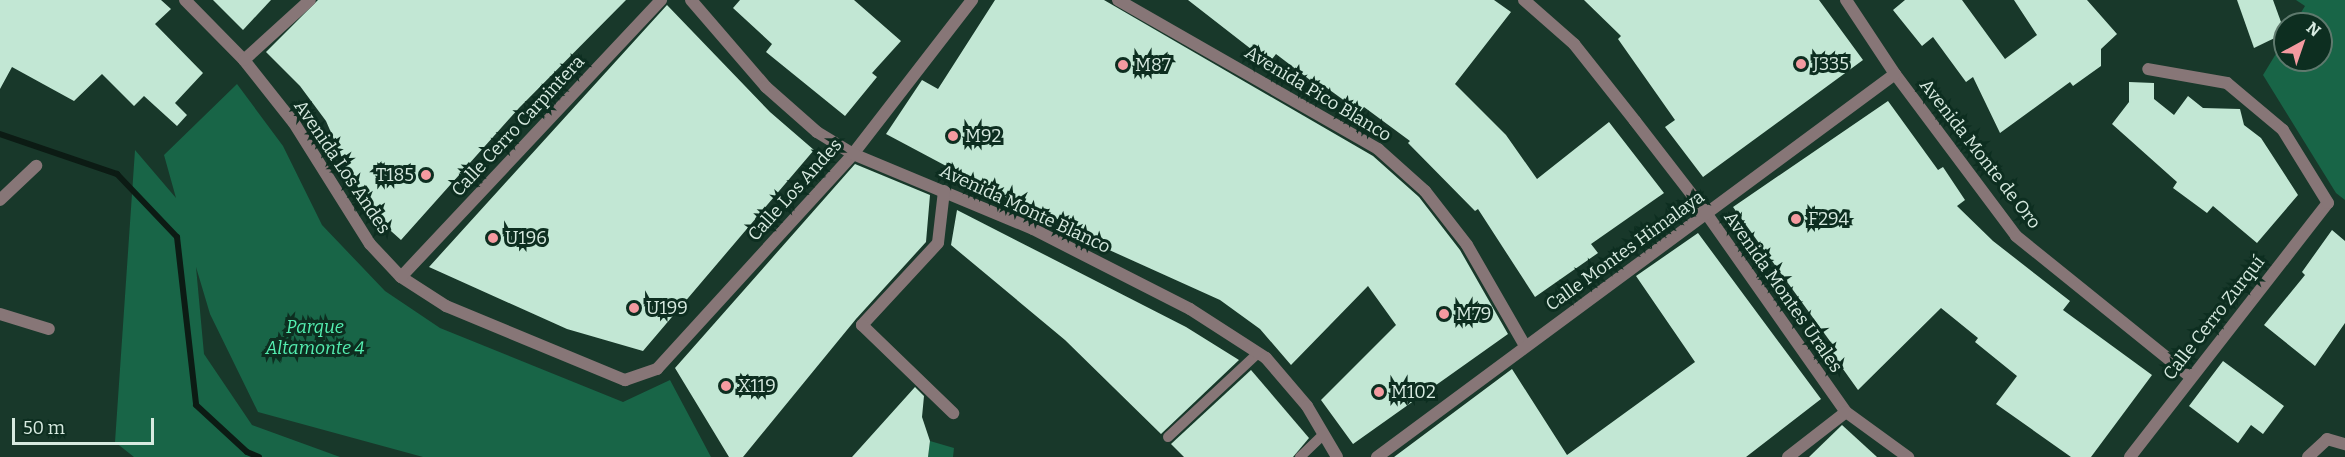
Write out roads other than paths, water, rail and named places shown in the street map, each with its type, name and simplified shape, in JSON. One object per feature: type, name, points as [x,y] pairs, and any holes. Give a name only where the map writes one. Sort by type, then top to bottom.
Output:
[{"type":"street","name":"Avenida Los Andes","points":[[185,0],[244,60],[294,123],[370,244],[401,277],[446,306],[625,380]]},
{"type":"street","points":[[244,60],[310,0]]},
{"type":"street","name":"Calle Cerro Carpintera","points":[[401,277],[661,0]]},
{"type":"street","name":"Avenida Monte Blanco","points":[[691,0],[766,87],[817,132],[853,154],[1033,229],[1179,304],[1258,353],[1307,406],[1337,457]]},
{"type":"street","name":"Calle Los Andes","points":[[625,380],[657,369],[853,154],[972,0]]},
{"type":"street","name":"Avenida Pico Blanco","points":[[1118,0],[1378,149],[1425,191],[1467,245],[1525,346]]},
{"type":"street","name":"Avenida Montes Urales","points":[[1524,0],[1574,44],[1706,213],[1846,412],[1908,457]]},
{"type":"street","name":"Avenida Monte de Oro","points":[[1846,0],[1896,74],[2016,236],[2191,377]]},
{"type":"street","name":"Calle Cerro Zurquí","points":[[2130,457],[2328,202],[2283,130],[2227,83],[2148,69]]},
{"type":"street","name":"Calle Montes Himalaya","points":[[1377,457],[1896,74]]},
{"type":"street","points":[[0,200],[36,166]]},
{"type":"street","points":[[944,191],[938,243],[862,326],[953,413]]},
{"type":"street","points":[[0,314],[49,329]]},
{"type":"street","points":[[1788,457],[1846,412]]},
{"type":"street","points":[[2307,457],[2327,439],[2345,444]]},
{"type":"lane","points":[[1168,437],[1258,353]]},
{"type":"lane","points":[[1300,457],[1324,434]]},
{"type":"waterway","points":[[0,134],[117,174],[177,237],[196,405],[247,452],[259,457]]},
{"type":"place","name":"J335","points":[[1801,64]]},
{"type":"place","name":"M87","points":[[1123,65]]},
{"type":"place","name":"M92","points":[[953,136]]},
{"type":"place","name":"T185","points":[[426,175]]},
{"type":"place","name":"F294","points":[[1796,219]]},
{"type":"place","name":"U196","points":[[493,238]]},
{"type":"place","name":"U199","points":[[634,308]]},
{"type":"place","name":"M79","points":[[1444,314]]},
{"type":"place","name":"X119","points":[[726,386]]},
{"type":"place","name":"M102","points":[[1379,392]]},
{"type":"park label","name":"Parque Altamonte 4","points":[[315,338]]}]
